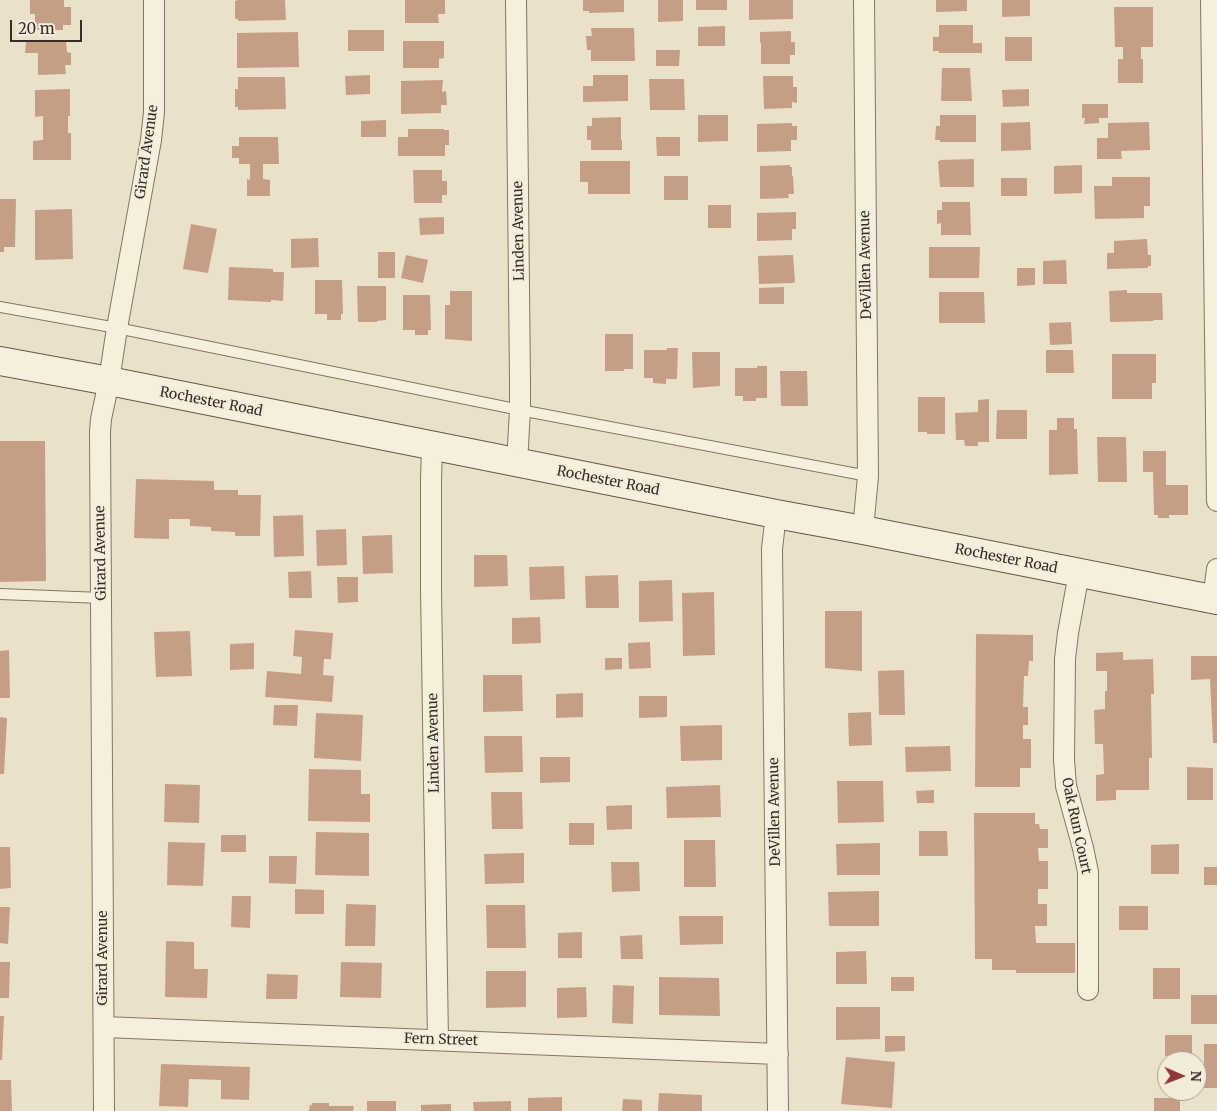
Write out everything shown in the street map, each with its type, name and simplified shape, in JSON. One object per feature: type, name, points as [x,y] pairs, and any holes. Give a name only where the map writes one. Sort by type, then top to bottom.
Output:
[{"type":"main road","name":"Rochester Road","points":[[0,360],[1215,600]]},
{"type":"street","name":"Girard Avenue","points":[[104,1111],[100,432],[147,164],[154,112],[154,0]]},
{"type":"street","name":"Linden Avenue","points":[[516,0],[520,410],[517,463]]},
{"type":"street","name":"DeVillen Avenue","points":[[863,530],[868,476],[864,0]]},
{"type":"street","points":[[1211,0],[1217,501]]},
{"type":"street","name":"Linden Avenue","points":[[432,446],[431,589],[438,1040]]},
{"type":"street","name":"DeVillen Avenue","points":[[776,514],[772,549],[778,1111]]},
{"type":"street","points":[[1215,600],[1217,569]]},
{"type":"street","name":"Oak Run Court","points":[[1079,574],[1065,659],[1064,760],[1066,786],[1088,872],[1088,990]]},
{"type":"street","name":"Fern Street","points":[[104,1027],[778,1054]]},
{"type":"lane","points":[[0,306],[520,410],[868,476]]},
{"type":"lane","points":[[0,594],[102,598]]},
{"type":"building","points":[[30,0],[64,0],[64,7],[71,7],[71,25],[63,25],[63,30],[35,30],[35,14],[30,14]]},
{"type":"building","points":[[285,0],[286,20],[238,21],[238,19],[235,19],[235,1]]},
{"type":"building","points":[[405,0],[445,0],[445,14],[438,14],[439,23],[405,23]]},
{"type":"building","points":[[583,0],[624,0],[624,12],[589,13],[589,11],[583,11]]},
{"type":"building","points":[[658,0],[683,0],[683,21],[658,22]]},
{"type":"building","points":[[696,0],[727,0],[727,10],[696,10]]},
{"type":"building","points":[[749,0],[793,0],[793,19],[749,20]]},
{"type":"building","points":[[936,0],[966,0],[967,11],[936,12]]},
{"type":"building","points":[[1002,0],[1030,0],[1030,16],[1002,17]]},
{"type":"building","points":[[1114,7],[1153,7],[1153,47],[1141,47],[1143,83],[1118,83],[1118,59],[1123,59],[1123,47],[1115,47]]},
{"type":"building","points":[[939,25],[973,25],[973,43],[982,43],[982,53],[939,53],[939,51],[933,51],[933,37],[939,37]]},
{"type":"building","points":[[725,26],[725,46],[698,46],[698,27]]},
{"type":"building","points":[[591,28],[634,28],[635,61],[591,61],[591,50],[587,50],[586,36],[592,36]]},
{"type":"building","points":[[348,30],[384,30],[384,51],[348,51]]},
{"type":"building","points":[[791,31],[791,42],[795,42],[795,55],[790,55],[790,64],[761,64],[760,32]]},
{"type":"building","points":[[298,32],[299,67],[237,68],[237,33]]},
{"type":"building","points":[[1005,37],[1032,37],[1032,61],[1005,61]]},
{"type":"building","points":[[66,41],[67,52],[71,53],[71,65],[65,65],[66,74],[38,75],[38,53],[25,53],[26,42]]},
{"type":"building","points":[[403,41],[444,41],[444,58],[439,59],[439,68],[403,68]]},
{"type":"building","points":[[656,50],[680,50],[679,66],[656,66]]},
{"type":"building","points":[[942,68],[970,68],[972,101],[941,101]]},
{"type":"building","points":[[370,75],[370,94],[346,95],[345,76]]},
{"type":"building","points":[[593,75],[628,75],[628,101],[583,102],[583,86],[593,86]]},
{"type":"building","points":[[763,76],[793,76],[793,87],[797,87],[797,103],[792,102],[792,108],[764,109]]},
{"type":"building","points":[[238,77],[285,77],[286,109],[238,110],[238,107],[235,107],[235,89],[238,89]]},
{"type":"building","points":[[649,79],[684,79],[685,110],[650,110]]},
{"type":"building","points":[[443,80],[442,92],[446,91],[447,105],[441,105],[441,113],[401,114],[401,81]]},
{"type":"building","points":[[70,89],[68,133],[71,133],[71,160],[33,160],[33,141],[43,140],[43,116],[35,117],[35,90]]},
{"type":"building","points":[[1029,89],[1029,106],[1003,107],[1002,90]]},
{"type":"building","points":[[1082,104],[1108,104],[1108,118],[1099,118],[1099,123],[1084,124],[1085,118],[1082,118]]},
{"type":"building","points":[[698,115],[728,115],[728,141],[698,142]]},
{"type":"building","points":[[940,115],[976,115],[976,142],[940,142],[940,140],[935,140],[936,126],[940,126]]},
{"type":"building","points":[[621,117],[622,150],[591,150],[591,140],[587,140],[587,126],[592,126],[592,118]]},
{"type":"building","points":[[386,120],[386,137],[361,137],[361,121]]},
{"type":"building","points":[[1030,122],[1031,150],[1001,151],[1001,123]]},
{"type":"building","points":[[1149,122],[1150,150],[1121,151],[1122,159],[1097,159],[1097,138],[1108,138],[1108,123]]},
{"type":"building","points":[[792,123],[792,126],[797,126],[797,140],[791,140],[791,151],[757,152],[757,124]]},
{"type":"building","points":[[408,129],[449,130],[449,145],[445,145],[445,156],[398,156],[398,137],[408,137]]},
{"type":"building","points":[[239,137],[278,137],[279,164],[263,164],[263,179],[270,180],[270,196],[247,196],[247,179],[250,180],[250,164],[239,164],[239,158],[232,158],[232,146],[239,146]]},
{"type":"building","points":[[656,137],[680,137],[680,156],[657,156]]},
{"type":"building","points":[[974,159],[974,187],[940,187],[938,161]]},
{"type":"building","points":[[580,161],[630,161],[630,194],[588,194],[588,182],[580,182]]},
{"type":"building","points":[[790,165],[792,167],[794,194],[788,194],[789,198],[760,199],[760,166]]},
{"type":"building","points":[[1082,165],[1082,193],[1054,194],[1054,166]]},
{"type":"building","points":[[413,170],[442,170],[442,181],[447,181],[447,195],[442,195],[442,203],[414,203]]},
{"type":"building","points":[[664,176],[688,176],[688,200],[664,200]]},
{"type":"building","points":[[1112,177],[1150,177],[1150,206],[1144,206],[1144,218],[1095,219],[1094,186],[1112,186]]},
{"type":"building","points":[[1001,178],[1027,178],[1027,196],[1001,196]]},
{"type":"building","points":[[0,199],[16,199],[15,247],[4,247],[4,252],[0,252]]},
{"type":"building","points":[[942,202],[970,202],[971,235],[941,235],[941,223],[937,224],[937,210],[942,210]]},
{"type":"building","points":[[708,205],[731,205],[731,228],[708,228]]},
{"type":"building","points":[[72,209],[73,259],[35,260],[35,210]]},
{"type":"building","points":[[796,212],[796,229],[792,229],[792,240],[757,241],[757,213]]},
{"type":"building","points":[[444,217],[444,234],[420,235],[419,218]]},
{"type":"building","points":[[191,224],[217,229],[208,273],[183,269]]},
{"type":"building","points":[[318,238],[319,267],[291,268],[291,239]]},
{"type":"building","points":[[1147,239],[1148,255],[1151,255],[1151,266],[1148,266],[1148,268],[1107,269],[1107,253],[1114,253],[1114,241]]},
{"type":"building","points":[[929,247],[980,247],[979,278],[929,278]]},
{"type":"building","points":[[378,252],[395,252],[395,278],[378,278]]},
{"type":"building","points":[[406,255],[428,260],[423,283],[401,278]]},
{"type":"building","points":[[793,255],[794,283],[759,284],[758,256]]},
{"type":"building","points":[[1066,260],[1067,284],[1043,284],[1043,261]]},
{"type":"building","points":[[229,267],[273,269],[273,272],[284,272],[283,301],[228,300]]},
{"type":"building","points":[[1017,268],[1035,268],[1035,285],[1017,286]]},
{"type":"building","points":[[315,280],[342,280],[343,314],[341,314],[341,320],[327,320],[327,314],[315,314]]},
{"type":"building","points":[[357,286],[386,286],[386,320],[358,322]]},
{"type":"building","points":[[784,287],[784,304],[759,304],[759,288]]},
{"type":"building","points":[[1127,290],[1127,293],[1162,293],[1163,320],[1110,322],[1109,291]]},
{"type":"building","points":[[450,291],[472,291],[472,341],[445,339],[445,305],[450,305]]},
{"type":"building","points":[[939,292],[984,292],[985,323],[939,323]]},
{"type":"building","points":[[403,295],[430,295],[431,330],[428,330],[428,335],[415,335],[415,330],[403,330]]},
{"type":"building","points":[[1071,322],[1072,344],[1050,345],[1049,323]]},
{"type":"building","points":[[605,334],[633,334],[633,369],[605,371]]},
{"type":"building","points":[[667,348],[678,348],[677,379],[666,379],[666,384],[653,383],[653,378],[644,378],[644,350],[667,350]]},
{"type":"building","points":[[1046,350],[1073,350],[1074,373],[1046,373]]},
{"type":"building","points":[[692,352],[720,352],[720,386],[693,388]]},
{"type":"building","points":[[1112,354],[1156,354],[1156,383],[1152,383],[1152,399],[1112,399]]},
{"type":"building","points":[[757,366],[767,366],[767,398],[756,398],[756,401],[743,401],[743,396],[735,396],[735,368],[757,368]]},
{"type":"building","points":[[780,371],[807,371],[808,406],[781,406]]},
{"type":"building","points":[[918,397],[945,397],[945,434],[918,432]]},
{"type":"building","points":[[989,399],[989,442],[978,442],[978,446],[965,446],[964,440],[956,440],[955,413],[978,412],[978,400]]},
{"type":"building","points":[[997,410],[1027,410],[1027,439],[996,439]]},
{"type":"building","points":[[1057,418],[1074,418],[1074,429],[1077,429],[1078,474],[1049,475],[1049,430],[1057,430]]},
{"type":"building","points":[[1097,437],[1126,437],[1127,482],[1098,482]]},
{"type":"building","points":[[0,441],[45,441],[46,581],[0,582]]},
{"type":"building","points":[[1143,451],[1166,451],[1166,485],[1188,485],[1188,515],[1169,515],[1169,518],[1158,518],[1158,515],[1154,515],[1153,472],[1143,472]]},
{"type":"building","points":[[136,479],[214,481],[214,490],[238,490],[238,495],[261,495],[260,536],[235,536],[235,532],[211,531],[211,527],[190,526],[190,519],[169,519],[169,539],[134,538]]},
{"type":"building","points":[[303,515],[304,556],[274,557],[273,516]]},
{"type":"building","points":[[346,529],[347,565],[317,566],[316,530]]},
{"type":"building","points":[[392,535],[393,573],[363,574],[362,536]]},
{"type":"building","points":[[474,555],[507,555],[508,586],[474,587]]},
{"type":"building","points":[[564,566],[565,599],[530,600],[529,567]]},
{"type":"building","points":[[311,571],[312,598],[289,598],[288,572]]},
{"type":"building","points":[[618,575],[619,608],[586,608],[585,576]]},
{"type":"building","points":[[337,577],[358,577],[358,602],[338,603]]},
{"type":"building","points":[[672,580],[673,621],[639,622],[639,581]]},
{"type":"building","points":[[714,592],[715,655],[683,656],[682,593]]},
{"type":"building","points":[[825,611],[862,611],[862,671],[825,668]]},
{"type":"building","points":[[540,617],[541,643],[512,644],[512,618]]},
{"type":"building","points":[[295,630],[333,633],[331,659],[324,659],[323,675],[334,676],[332,702],[265,697],[267,671],[301,674],[302,657],[293,656]]},
{"type":"building","points":[[190,631],[192,676],[156,677],[154,632]]},
{"type":"building","points":[[976,634],[1033,635],[1033,661],[1029,661],[1028,676],[1024,676],[1023,707],[1028,707],[1028,725],[1023,725],[1023,739],[1031,739],[1031,768],[1020,768],[1020,787],[975,787]]},
{"type":"building","points":[[650,642],[651,668],[629,669],[628,643]]},
{"type":"building","points":[[254,643],[254,669],[230,670],[230,644]]},
{"type":"building","points":[[9,650],[10,698],[0,698],[0,651]]},
{"type":"building","points":[[1123,652],[1123,660],[1153,659],[1154,694],[1151,694],[1152,758],[1149,758],[1149,790],[1116,790],[1116,800],[1096,801],[1096,775],[1104,774],[1103,744],[1095,744],[1094,710],[1105,709],[1107,671],[1096,671],[1096,653]]},
{"type":"building","points":[[1191,656],[1217,656],[1217,743],[1213,743],[1210,679],[1191,680]]},
{"type":"building","points":[[605,658],[622,658],[622,669],[605,670]]},
{"type":"building","points":[[904,670],[905,715],[879,715],[878,671]]},
{"type":"building","points":[[483,675],[522,675],[523,711],[483,712]]},
{"type":"building","points":[[583,693],[583,717],[556,718],[556,694]]},
{"type":"building","points":[[639,696],[667,696],[667,717],[639,718]]},
{"type":"building","points":[[274,705],[298,705],[297,726],[273,725]]},
{"type":"building","points":[[871,712],[872,745],[849,746],[848,713]]},
{"type":"building","points":[[316,713],[363,715],[361,761],[314,758]]},
{"type":"building","points":[[0,717],[7,718],[4,774],[0,774]]},
{"type":"building","points":[[722,725],[722,760],[681,761],[680,726]]},
{"type":"building","points":[[484,736],[522,736],[523,772],[485,773]]},
{"type":"building","points":[[950,746],[951,771],[906,772],[905,747]]},
{"type":"building","points":[[540,757],[570,757],[570,782],[540,783]]},
{"type":"building","points":[[1187,767],[1213,768],[1213,800],[1187,800]]},
{"type":"building","points":[[309,769],[361,770],[361,794],[370,794],[370,822],[308,821]]},
{"type":"building","points":[[837,781],[883,781],[884,822],[838,823]]},
{"type":"building","points":[[165,784],[200,785],[199,823],[164,822]]},
{"type":"building","points":[[720,785],[721,817],[667,818],[666,787]]},
{"type":"building","points":[[934,790],[934,803],[917,803],[916,791]]},
{"type":"building","points":[[491,792],[522,792],[523,829],[492,829]]},
{"type":"building","points":[[632,805],[632,829],[607,830],[606,806]]},
{"type":"building","points":[[974,813],[1035,813],[1035,824],[1039,824],[1040,829],[1048,829],[1048,848],[1038,848],[1039,861],[1048,861],[1048,889],[1038,889],[1038,904],[1047,904],[1047,926],[1035,926],[1036,943],[1075,943],[1075,973],[1016,973],[1016,970],[992,970],[992,959],[975,959]]},
{"type":"building","points":[[569,823],[594,823],[594,845],[569,845]]},
{"type":"building","points":[[919,831],[947,831],[948,856],[919,856]]},
{"type":"building","points":[[316,832],[369,833],[369,876],[315,875]]},
{"type":"building","points":[[221,835],[246,835],[246,852],[221,852]]},
{"type":"building","points":[[684,840],[715,840],[716,887],[684,887]]},
{"type":"building","points":[[168,842],[205,843],[203,886],[167,885]]},
{"type":"building","points":[[880,843],[880,875],[837,875],[836,844]]},
{"type":"building","points":[[1179,844],[1179,874],[1151,874],[1151,845]]},
{"type":"building","points":[[0,847],[10,847],[11,888],[0,889]]},
{"type":"building","points":[[524,853],[524,883],[485,884],[484,854]]},
{"type":"building","points":[[269,856],[297,856],[296,884],[269,883]]},
{"type":"building","points":[[611,862],[639,862],[640,891],[612,892]]},
{"type":"building","points":[[1204,867],[1217,867],[1217,885],[1204,885]]},
{"type":"building","points":[[295,889],[324,890],[324,914],[295,914]]},
{"type":"building","points":[[879,891],[879,926],[829,926],[828,892]]},
{"type":"building","points":[[232,896],[251,896],[250,928],[231,927]]},
{"type":"building","points":[[346,904],[376,905],[375,946],[345,946]]},
{"type":"building","points":[[486,905],[525,905],[526,948],[487,948]]},
{"type":"building","points":[[1119,906],[1148,906],[1148,930],[1119,930]]},
{"type":"building","points":[[0,907],[10,907],[8,944],[0,943]]},
{"type":"building","points":[[679,916],[723,916],[723,944],[680,945]]},
{"type":"building","points":[[582,932],[582,958],[558,958],[558,933]]},
{"type":"building","points":[[642,935],[643,959],[621,959],[620,936]]},
{"type":"building","points":[[166,941],[194,942],[194,969],[208,969],[207,998],[165,997]]},
{"type":"building","points":[[866,951],[867,984],[836,984],[836,952]]},
{"type":"building","points":[[0,962],[10,962],[9,998],[0,998]]},
{"type":"building","points":[[341,962],[382,963],[381,998],[340,997]]},
{"type":"building","points":[[1153,968],[1180,968],[1180,999],[1153,999]]},
{"type":"building","points":[[486,971],[526,971],[526,1007],[486,1008]]},
{"type":"building","points":[[267,974],[298,975],[297,999],[266,999]]},
{"type":"building","points":[[659,977],[719,978],[720,1016],[659,1015]]},
{"type":"building","points":[[891,977],[914,977],[914,991],[891,991]]},
{"type":"building","points":[[613,985],[634,986],[633,1024],[612,1023]]},
{"type":"building","points":[[586,987],[587,1017],[557,1018],[557,988]]},
{"type":"building","points":[[1191,995],[1217,995],[1217,1024],[1191,1024]]},
{"type":"building","points":[[836,1007],[880,1007],[880,1039],[836,1040]]},
{"type":"building","points":[[0,1016],[4,1016],[2,1060],[0,1060]]},
{"type":"building","points":[[1165,1035],[1192,1035],[1192,1051],[1165,1051]]},
{"type":"building","points":[[885,1036],[905,1036],[905,1051],[885,1052]]},
{"type":"building","points":[[1204,1044],[1217,1044],[1217,1088],[1207,1088],[1207,1051],[1204,1051]]},
{"type":"building","points":[[846,1057],[895,1062],[892,1108],[841,1104]]},
{"type":"building","points":[[161,1064],[250,1067],[249,1100],[221,1099],[221,1080],[189,1079],[188,1107],[159,1106]]},
{"type":"building","points":[[0,1080],[11,1080],[12,1111],[0,1111]]},
{"type":"building","points":[[659,1093],[702,1095],[702,1111],[658,1111]]},
{"type":"building","points":[[562,1097],[562,1111],[528,1111],[528,1098]]},
{"type":"building","points":[[1154,1098],[1157,1098],[1157,1101],[1180,1101],[1180,1111],[1154,1111]]},
{"type":"building","points":[[623,1099],[642,1100],[642,1111],[622,1111]]},
{"type":"building","points":[[367,1101],[396,1101],[396,1111],[367,1111]]},
{"type":"building","points":[[511,1101],[511,1111],[474,1111],[473,1102]]},
{"type":"building","points":[[312,1103],[329,1103],[329,1106],[354,1106],[353,1111],[309,1111]]},
{"type":"building","points":[[451,1104],[451,1111],[421,1111],[421,1105]]}]
